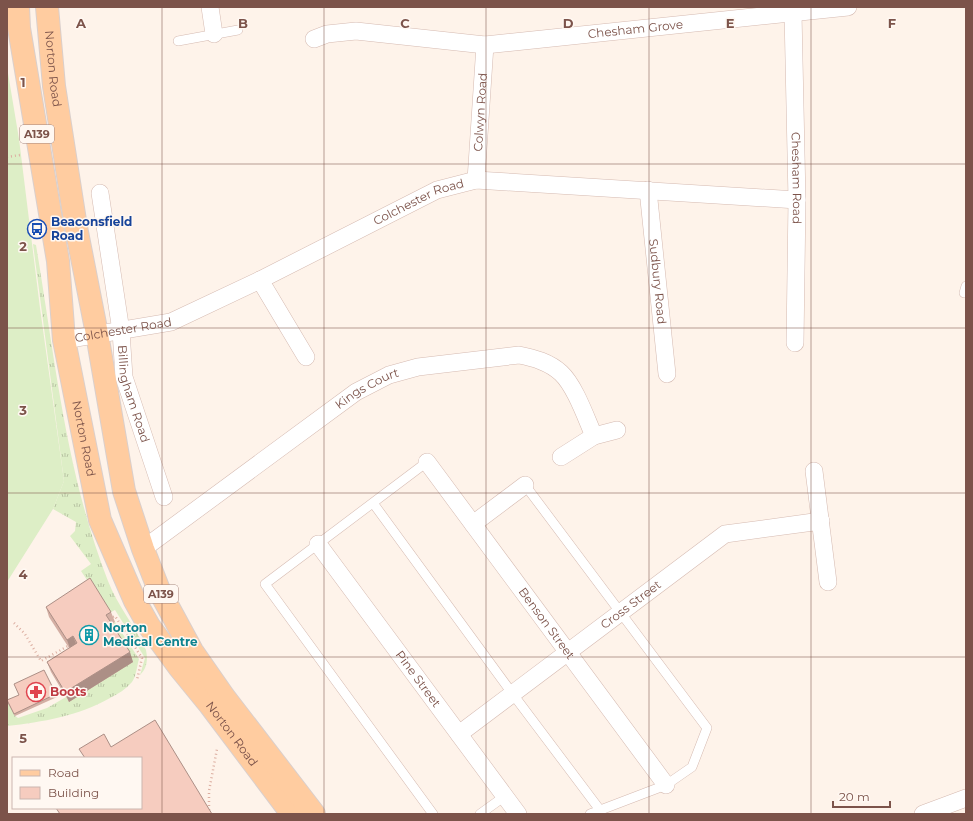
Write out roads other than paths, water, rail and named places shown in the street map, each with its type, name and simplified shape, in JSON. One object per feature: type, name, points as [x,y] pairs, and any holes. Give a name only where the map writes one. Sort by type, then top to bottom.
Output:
[{"type":"main road","name":"Norton Road","points":[[18,7],[19,28],[58,261],[64,340],[100,520],[136,601],[149,626],[292,814]]},
{"type":"main road","name":"Norton Road","points":[[47,7],[54,86],[76,227],[97,334],[124,491],[143,549],[159,590],[192,651],[224,697],[314,814]]},
{"type":"street","points":[[210,7],[214,34]]},
{"type":"street","name":"Chesham Grove","points":[[322,31],[356,31],[485,46],[848,7]]},
{"type":"street","name":"Chesham Road","points":[[793,13],[797,200],[795,343]]},
{"type":"street","name":"Colwyn Road","points":[[476,180],[485,46]]},
{"type":"street","name":"Colchester Road","points":[[64,340],[171,322],[260,280],[437,190],[476,180],[797,200]]},
{"type":"street","name":"Sudbury Road","points":[[648,190],[667,374]]},
{"type":"street","name":"Billingham Road","points":[[100,193],[121,331],[124,377],[164,497]]},
{"type":"street","points":[[260,280],[306,357]]},
{"type":"street","name":"Kings Court","points":[[143,549],[356,392],[390,374],[418,366],[519,355],[533,358],[547,364],[561,374],[581,405],[594,436]]},
{"type":"street","points":[[561,457],[594,436],[617,430]]},
{"type":"street","name":"Benson Street","points":[[427,462],[666,785]]},
{"type":"street","points":[[814,471],[828,582]]},
{"type":"street","points":[[473,524],[525,485]]},
{"type":"street","name":"Cross Street","points":[[459,734],[725,534],[820,521]]},
{"type":"street","name":"Pine Street","points":[[318,544],[518,814]]},
{"type":"street","points":[[923,814],[966,798]]},
{"type":"lane","points":[[178,41],[238,30]]},
{"type":"lane","points":[[427,462],[265,584],[433,814]]},
{"type":"lane","points":[[525,485],[707,728],[692,768],[666,785],[590,814]]},
{"type":"lane","points":[[373,503],[600,810]]},
{"type":"lane","points":[[480,814],[505,796]]},
{"type":"place","name":"Beaconsfield Road","points":[[37,229]]},
{"type":"place","name":"Norton Medical Centre","points":[[89,635]]},
{"type":"place","name":"Boots","points":[[36,692]]}]
